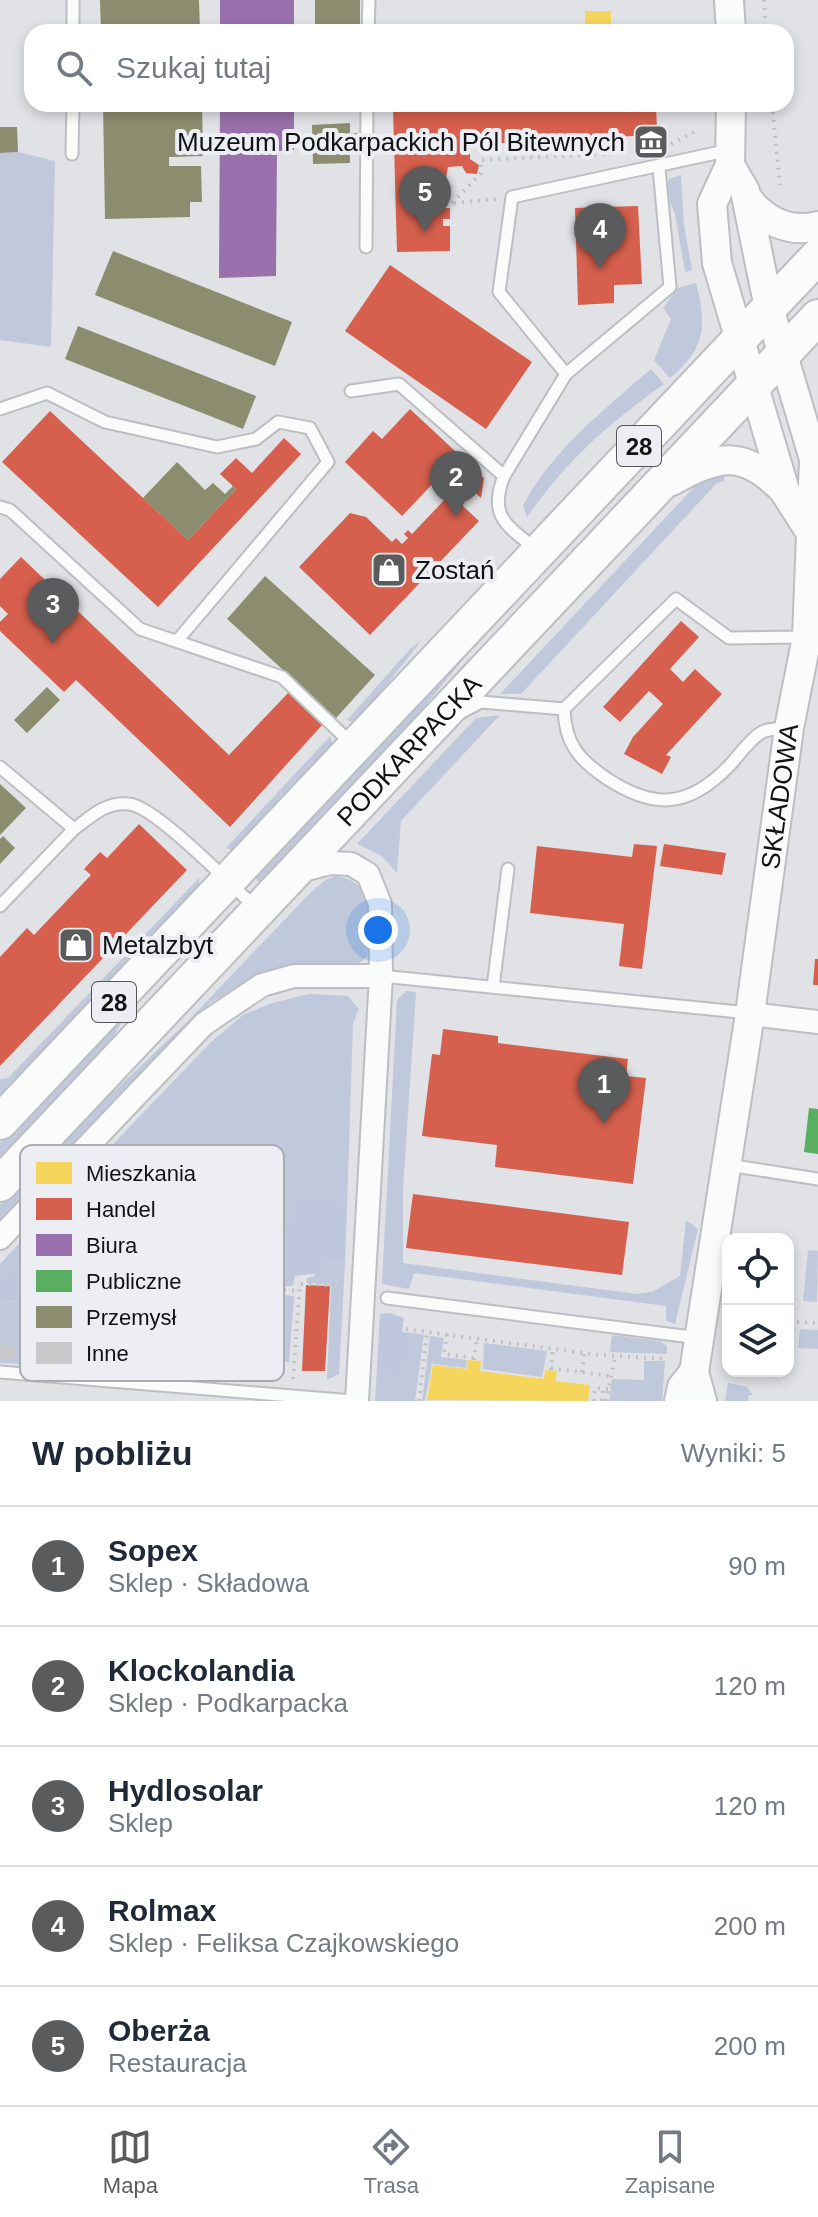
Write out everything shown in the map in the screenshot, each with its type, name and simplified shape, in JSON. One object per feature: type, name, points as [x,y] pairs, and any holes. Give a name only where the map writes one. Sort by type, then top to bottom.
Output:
[{"type":"main road","name":"PODKARPACKA","points":[[0,1122],[818,256]]},
{"type":"main road","name":"PODKARPACKA","points":[[37,1145],[818,317]]},
{"type":"main road","name":"PODKARPACKA","points":[[0,1184],[20,1163]]},
{"type":"street","points":[[729,0],[730,24]]},
{"type":"street","points":[[731,112],[730,158],[712,204],[717,263],[786,494]]},
{"type":"street","points":[[730,158],[748,199],[775,223],[800,229],[818,226]]},
{"type":"street","name":"SKŁADOWA","points":[[702,1401],[694,1372],[750,1014],[789,728],[807,637],[814,459],[769,308],[748,199]]},
{"type":"street","points":[[653,491],[698,466],[730,459],[758,468],[786,494],[809,530]]},
{"type":"street","points":[[293,873],[330,863],[351,864],[368,874],[380,904],[381,976],[355,1401]]},
{"type":"street","points":[[89,1145],[204,1024],[262,985],[294,976],[381,976]]},
{"type":"street","points":[[750,1014],[818,1022]]},
{"type":"street","points":[[0,1238],[20,1217]]},
{"type":"street","name":"SKŁADOWA","points":[[679,1401],[682,1387],[694,1372]]},
{"type":"lane","points":[[73,0],[73,24]]},
{"type":"lane","points":[[368,24],[369,0]]},
{"type":"lane","points":[[72,154],[73,112]]},
{"type":"lane","points":[[366,247],[367,112]]},
{"type":"lane","points":[[566,374],[499,292],[512,197],[659,168],[730,158]]},
{"type":"lane","points":[[539,552],[503,523],[496,497],[504,476],[566,374],[670,287],[659,168]]},
{"type":"lane","points":[[351,391],[399,384],[504,476]]},
{"type":"lane","points":[[0,409],[47,393],[105,422],[217,447],[256,439],[278,422],[310,428],[328,462],[177,641]]},
{"type":"lane","points":[[0,507],[10,510],[140,629],[282,677],[355,747]]},
{"type":"lane","points":[[789,728],[761,731],[708,784],[687,796],[658,801],[631,795],[571,749],[564,730],[564,709],[676,599],[729,638],[807,637]]},
{"type":"lane","points":[[429,729],[481,702],[564,709]]},
{"type":"lane","points":[[0,767],[74,829]]},
{"type":"lane","points":[[0,906],[74,829],[104,807],[130,803],[153,814],[258,910]]},
{"type":"lane","points":[[493,987],[508,869]]},
{"type":"lane","points":[[381,976],[750,1014]]},
{"type":"lane","points":[[727,1165],[818,1179]]},
{"type":"lane","points":[[387,1298],[699,1338]]},
{"type":"lane","points":[[0,1372],[20,1374]]},
{"type":"lane","points":[[110,1381],[355,1401]]},
{"type":"path","points":[[764,0],[766,24]]},
{"type":"path","points":[[773,112],[780,185]]},
{"type":"path","points":[[667,146],[694,132]]},
{"type":"path","points":[[512,197],[452,203],[481,173],[481,160],[628,153]]},
{"type":"path","points":[[303,1383],[293,1383],[300,1284],[330,1285],[349,1279]]},
{"type":"path","points":[[284,1290],[300,1291]]},
{"type":"path","points":[[797,1322],[818,1323]]},
{"type":"path","points":[[406,1329],[615,1357],[668,1359]]},
{"type":"path","points":[[419,1401],[427,1332]]},
{"type":"path","points":[[447,1334],[444,1354],[474,1359],[477,1338]]},
{"type":"path","points":[[553,1349],[551,1369],[609,1376]]},
{"type":"path","points":[[582,1372],[584,1353]]},
{"type":"path","points":[[604,1401],[615,1357]]},
{"type":"path","points":[[594,1401],[595,1388],[606,1389]]},
{"type":"shaded area","points":[[18,152],[55,161],[51,347],[0,340],[0,153]]},
{"type":"shaded area","points":[[681,175],[684,225],[692,270],[685,272],[675,214],[666,193],[669,179]]},
{"type":"shaded area","points":[[696,283],[702,312],[701,335],[691,357],[670,378],[654,360],[671,319],[663,308],[678,288]]},
{"type":"shaded area","points":[[651,369],[664,384],[590,444],[558,477],[527,517],[523,506],[548,467],[580,432]]},
{"type":"shaded area","points":[[725,473],[724,481],[717,483],[521,694],[500,694],[696,485],[711,476]]},
{"type":"shaded area","points":[[489,628],[386,753],[264,881],[257,881],[255,873]]},
{"type":"shaded area","points":[[421,641],[356,724],[347,720],[411,648]]},
{"type":"shaded area","points":[[500,715],[401,821],[397,873],[382,856],[357,844],[476,718]]},
{"type":"shaded area","points":[[330,736],[333,745],[235,851],[226,848]]},
{"type":"shaded area","points":[[336,876],[350,880],[366,896],[370,918],[367,957],[359,963],[313,963],[256,975],[209,1004],[74,1145],[57,1145],[186,1023],[325,880]]},
{"type":"shaded area","points":[[199,878],[200,889],[0,1101],[0,1079],[8,1078]]},
{"type":"shaded area","points":[[406,991],[416,992],[403,1189],[403,1263],[637,1294],[652,1292],[680,1276],[686,1220],[698,1229],[675,1324],[666,1321],[666,1306],[414,1273],[409,1289],[382,1284],[397,1000]]},
{"type":"shaded area","points":[[309,994],[348,996],[359,1009],[353,1023],[347,1207],[335,1200],[296,1216],[284,1230],[284,1145],[112,1145],[212,1041],[243,1015],[272,1003]]},
{"type":"shaded area","points":[[132,1004],[104,1053],[0,1162],[0,1143]]},
{"type":"shaded area","points":[[20,1184],[20,1201],[0,1222],[0,1205]]},
{"type":"shaded area","points":[[299,1198],[335,1200],[347,1207],[345,1264],[326,1261],[322,1268],[327,1279],[320,1282],[314,1274],[295,1276],[293,1286],[284,1286],[284,1230],[295,1216]]},
{"type":"shaded area","points":[[20,1243],[20,1256],[0,1277],[0,1264]]},
{"type":"shaded area","points":[[808,1250],[818,1251],[817,1302],[803,1301]]},
{"type":"shaded area","points":[[20,1256],[20,1300],[0,1303],[0,1277]]},
{"type":"shaded area","points":[[326,1261],[345,1264],[339,1374],[327,1380],[331,1285],[307,1283],[307,1278],[316,1276]]},
{"type":"shaded area","points":[[284,1295],[294,1296],[289,1362],[284,1362]]},
{"type":"shaded area","points":[[20,1300],[20,1364],[0,1363],[0,1303]]},
{"type":"shaded area","points":[[390,1313],[404,1318],[402,1332],[412,1333],[409,1344],[414,1351],[395,1379],[377,1366],[380,1314]]},
{"type":"shaded area","points":[[800,1329],[818,1330],[818,1349],[798,1348]]},
{"type":"shaded area","points":[[412,1333],[424,1335],[415,1401],[375,1401],[377,1366],[395,1379]]},
{"type":"shaded area","points":[[612,1335],[660,1341],[667,1346],[667,1354],[610,1352]]},
{"type":"shaded area","points":[[430,1336],[444,1338],[441,1357],[467,1360],[466,1368],[432,1364],[425,1401],[422,1401]]},
{"type":"shaded area","points":[[484,1343],[547,1351],[542,1377],[483,1369]]},
{"type":"shaded area","points":[[644,1361],[665,1361],[662,1401],[609,1401],[612,1379],[644,1380]]},
{"type":"shaded area","points":[[728,1383],[747,1387],[753,1395],[749,1395],[748,1401],[725,1401]]},
{"type":"building: Mieszkania","points":[[585,11],[611,11],[611,24],[585,24]]},
{"type":"building: Mieszkania","points":[[468,1360],[481,1361],[480,1371],[544,1379],[545,1370],[557,1371],[556,1381],[590,1385],[588,1401],[427,1400],[433,1365],[467,1369]]},
{"type":"building: Handel","points":[[393,112],[656,112],[657,130],[651,130],[651,135],[470,145],[470,159],[479,165],[477,174],[466,173],[462,166],[448,167],[446,178],[432,177],[433,208],[450,208],[450,219],[443,219],[443,226],[450,226],[450,251],[397,252]]},
{"type":"building: Handel","points":[[638,206],[642,284],[614,285],[614,303],[578,305],[575,208]]},
{"type":"building: Handel","points":[[390,265],[532,362],[486,429],[345,331]]},
{"type":"building: Handel","points":[[410,409],[484,478],[481,498],[454,473],[443,473],[402,516],[345,462],[373,431],[382,439]]},
{"type":"building: Handel","points":[[50,411],[188,540],[236,489],[220,474],[236,458],[252,473],[284,438],[301,454],[158,607],[2,462]]},
{"type":"building: Handel","points":[[450,494],[479,521],[370,635],[299,567],[350,513],[366,517],[392,542],[396,538],[402,544],[408,538],[404,534],[408,530],[412,534]]},
{"type":"building: Handel","points":[[21,557],[229,755],[289,692],[323,724],[230,827],[76,680],[64,692],[0,631],[0,622],[8,614],[0,606],[0,579]]},
{"type":"building: Handel","points":[[681,621],[699,637],[670,669],[683,682],[695,669],[722,694],[666,755],[671,757],[662,774],[624,754],[633,737],[663,704],[649,691],[620,722],[603,707]]},
{"type":"building: Handel","points":[[139,824],[187,870],[0,1066],[0,957],[27,928],[34,935],[91,875],[84,869],[100,852],[107,858]]},
{"type":"building: Handel","points":[[634,844],[657,846],[642,969],[619,966],[624,924],[530,913],[537,846],[632,857]]},
{"type":"building: Handel","points":[[664,844],[726,853],[722,875],[660,866]]},
{"type":"building: Handel","points":[[815,959],[818,959],[818,985],[813,985]]},
{"type":"building: Handel","points":[[443,1029],[498,1036],[498,1043],[628,1059],[626,1076],[646,1078],[633,1184],[495,1167],[497,1145],[422,1136],[432,1054],[440,1055]]},
{"type":"building: Handel","points":[[413,1194],[629,1222],[622,1275],[406,1248]]},
{"type":"building: Handel","points":[[306,1285],[330,1286],[325,1371],[302,1371]]},
{"type":"building: Biura","points":[[220,0],[294,0],[294,24],[220,24]]},
{"type":"building: Biura","points":[[220,112],[294,112],[294,150],[277,151],[276,276],[219,278]]},
{"type":"building: Publiczne","points":[[809,1108],[818,1109],[818,1154],[804,1152]]},
{"type":"building: Przemysł","points":[[100,0],[199,0],[200,24],[101,24]]},
{"type":"building: Przemysł","points":[[315,0],[360,0],[360,24],[315,24]]},
{"type":"building: Przemysł","points":[[103,112],[202,112],[203,156],[169,157],[169,166],[201,166],[202,202],[190,202],[190,217],[105,219]]},
{"type":"building: Przemysł","points":[[350,123],[350,133],[358,133],[358,150],[350,150],[350,163],[313,164],[312,125]]},
{"type":"building: Przemysł","points":[[0,127],[17,127],[18,152],[0,153]]},
{"type":"building: Przemysł","points":[[113,251],[292,322],[275,366],[95,295]]},
{"type":"building: Przemysł","points":[[78,326],[256,396],[243,429],[65,359]]},
{"type":"building: Przemysł","points":[[177,462],[205,490],[213,483],[225,494],[233,486],[236,489],[188,540],[143,498]]},
{"type":"building: Przemysł","points":[[265,576],[375,675],[336,718],[227,619]]},
{"type":"building: Przemysł","points":[[47,687],[60,700],[27,733],[14,720]]},
{"type":"building: Przemysł","points":[[0,784],[26,808],[0,835]]},
{"type":"building: Przemysł","points":[[3,836],[15,848],[0,864],[0,839]]},
{"type":"building: Inne","points":[[0,1344],[16,1346],[14,1361],[0,1360]]},
{"type":"place","name":"Muzeum Podkarpackich Pól Bitewnych","points":[[651,142]]},
{"type":"place","name":"Oberża","points":[[425,232]]},
{"type":"place","name":"Rolmax","points":[[600,269]]},
{"type":"place","name":"Klockolandia","points":[[456,517]]},
{"type":"place","name":"Zostań","points":[[389,570]]},
{"type":"place","name":"Hydlosolar","points":[[53,644]]},
{"type":"place","name":"Metalzbyt","points":[[76,945]]},
{"type":"place","name":"Sopex","points":[[604,1124]]}]
